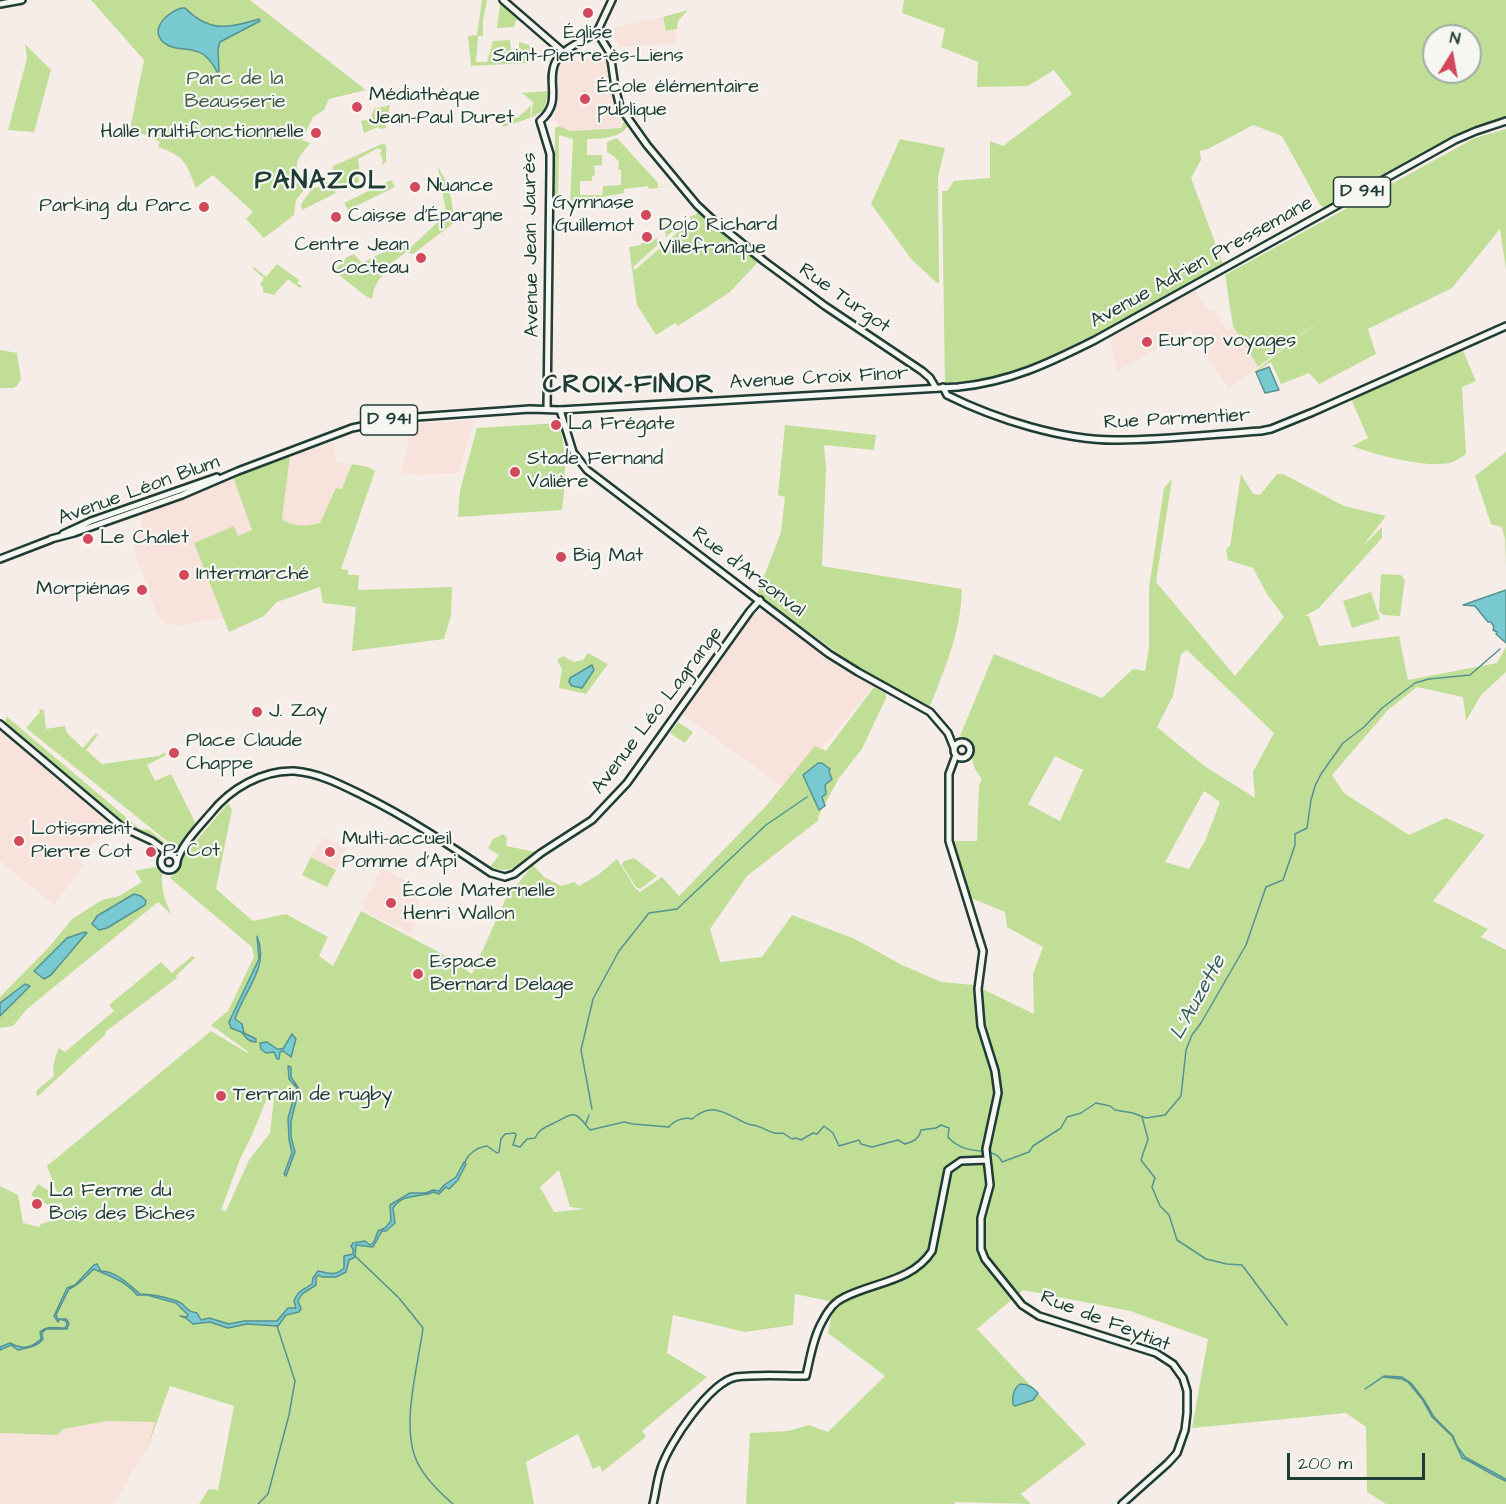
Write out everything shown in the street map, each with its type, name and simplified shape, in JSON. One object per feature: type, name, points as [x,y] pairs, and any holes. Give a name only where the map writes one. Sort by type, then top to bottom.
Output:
[{"type":"street","points":[[0,4],[22,0]]},
{"type":"street","points":[[503,0],[563,52],[597,32],[612,0]]},
{"type":"street","name":"Rue Turgot","points":[[597,32],[610,53],[620,107],[700,208],[764,261],[825,306],[922,371],[936,388]]},
{"type":"street","name":"Avenue Jean Jaurès","points":[[548,410],[550,154],[540,121],[551,108],[555,63],[563,52]]},
{"type":"street","name":"Avenue Adrien Pressemane","points":[[936,388],[998,381],[1051,362],[1455,140],[1476,130],[1506,122]]},
{"type":"street","name":"Rue Parmentier","points":[[944,387],[945,393],[951,397],[1012,422],[1090,438],[1109,440],[1261,431],[1313,411],[1506,326]]},
{"type":"street","name":"Avenue Croix Finor","points":[[560,410],[936,388]]},
{"type":"street","name":"Avenue Léon Blum","points":[[0,559],[91,521],[136,509],[338,432],[402,418],[560,410]]},
{"type":"street","name":"Rue d'Arsonval","points":[[560,410],[573,452],[587,470],[829,654],[930,712],[948,733],[962,742]]},
{"type":"street","name":"Avenue Léo Lagrange","points":[[180,852],[214,808],[240,787],[270,774],[292,771],[332,780],[396,813],[491,873],[505,877],[514,874],[592,820],[612,801],[750,610],[760,600]]},
{"type":"street","points":[[0,724],[122,827],[152,841],[177,861]]},
{"type":"street","name":"Rue d'Arsonval","points":[[948,733],[954,748]]},
{"type":"street","points":[[962,742],[968,745],[969,752],[964,757],[956,755],[954,748],[956,744],[962,742]]},
{"type":"street","name":"Rue de Feytiat","points":[[956,755],[949,774],[949,841],[983,951],[978,989],[981,1026],[995,1071],[998,1093],[986,1155],[990,1185],[981,1218],[981,1249],[985,1259],[1022,1305],[1039,1316],[1131,1347],[1156,1353],[1173,1364],[1183,1377],[1187,1391],[1188,1413],[1177,1453],[1168,1464],[1122,1504]]},
{"type":"street","points":[[159,847],[162,865],[167,870],[175,867],[180,852],[162,858]]},
{"type":"street","points":[[653,1504],[666,1456],[682,1429],[709,1394],[723,1382],[735,1377],[806,1376],[821,1323],[834,1305],[842,1298],[896,1280],[926,1260],[932,1251],[948,1170],[960,1161],[986,1155]]},
{"type":"shaded area","points":[[662,17],[666,32],[675,30],[678,44],[620,47],[615,38],[611,38],[612,28]]},
{"type":"shaded area","name":"École élémentaire publique","points":[[608,56],[611,90],[616,109],[623,120],[621,127],[570,131],[560,127],[555,120],[557,65],[560,60],[578,62],[579,59]]},
{"type":"shaded area","name":"Europ voyages","points":[[1195,289],[1208,310],[1215,309],[1226,330],[1235,326],[1258,368],[1228,389],[1191,330],[1118,371],[1109,338]]},
{"type":"shaded area","points":[[474,420],[459,473],[420,475],[404,473],[402,469],[412,424]]},
{"type":"shaded area","points":[[334,442],[336,463],[352,464],[342,489],[336,488],[320,523],[292,525],[282,519],[290,456]]},
{"type":"shaded area","points":[[233,477],[252,530],[238,536],[234,527],[194,543],[224,617],[184,625],[167,624],[158,616],[135,555],[135,545],[144,513]]},
{"type":"shaded area","points":[[770,612],[873,686],[809,765],[781,786],[683,715],[747,619]]},
{"type":"shaded area","points":[[0,729],[115,824],[76,858],[84,865],[54,905],[0,861]]},
{"type":"shaded area","name":"Multi-accueil Pomme d’Api","points":[[323,837],[347,849],[336,870],[311,857]]},
{"type":"shaded area","name":"École Maternelle Henri Wallon","points":[[382,868],[419,888],[416,893],[419,902],[412,935],[364,911],[362,905]]},
{"type":"shaded area","points":[[107,1421],[155,1422],[147,1449],[113,1504],[0,1504],[0,1433],[58,1435],[63,1429]]},
{"type":"green space","name":"Parc de la Beausserie","points":[[91,0],[250,0],[366,90],[329,99],[324,110],[313,117],[302,140],[310,143],[299,157],[297,166],[307,186],[296,200],[294,215],[264,238],[246,219],[253,212],[213,175],[196,188],[187,166],[179,157],[158,147],[160,142],[143,134],[132,135],[133,130],[130,129],[144,60]]},
{"type":"green space","points":[[482,0],[487,0],[483,36],[478,36],[476,62],[487,62],[493,41],[510,40],[512,63],[516,62],[515,57],[519,56],[519,42],[529,45],[531,48],[527,63],[471,66],[468,36],[477,35]]},
{"type":"green space","points":[[904,0],[1506,0],[1506,119],[1483,124],[1465,132],[1325,208],[1320,205],[1282,136],[1253,125],[1200,151],[1201,160],[1191,178],[1223,264],[1083,343],[1017,372],[1001,378],[945,383],[942,191],[947,191],[954,181],[990,178],[990,141],[1003,146],[1072,94],[1054,70],[1028,86],[977,87],[978,62],[941,47],[945,29],[902,13]]},
{"type":"green space","points":[[500,4],[522,21],[516,20],[514,27],[497,28]]},
{"type":"green space","points":[[688,10],[678,21],[677,29],[666,31],[663,17]]},
{"type":"green space","points":[[25,44],[51,70],[34,132],[8,130],[27,58]]},
{"type":"green space","points":[[549,91],[544,110],[531,118],[533,102],[522,93]]},
{"type":"green space","points":[[390,105],[386,128],[378,127],[364,133],[361,121],[370,119],[374,109]]},
{"type":"green space","points":[[531,106],[530,118],[503,127],[500,120],[510,110],[517,118]]},
{"type":"green space","points":[[624,121],[628,126],[620,133],[604,138],[587,139],[587,155],[602,155],[602,165],[594,166],[595,174],[592,181],[580,181],[580,195],[602,195],[603,186],[621,185],[619,162],[607,152],[607,142],[617,138],[658,183],[658,187],[675,185],[649,189],[648,186],[624,189],[624,193],[570,203],[573,139],[559,135],[558,199],[554,199],[555,128],[559,126],[570,131],[621,128]]},
{"type":"green space","points":[[1506,129],[1506,270],[1500,229],[1452,288],[1368,329],[1376,354],[1319,384],[1309,373],[1281,384],[1271,362],[1249,376],[1328,314],[1258,367],[1233,326],[1225,275],[1475,138]]},
{"type":"green space","points":[[900,139],[945,148],[938,177],[939,283],[912,260],[871,204]]},
{"type":"green space","points":[[382,144],[386,145],[386,162],[381,165],[382,150],[378,148],[358,159],[359,182],[340,190],[332,174],[333,166]]},
{"type":"green space","points":[[438,168],[448,187],[455,222],[413,254],[406,252],[390,264],[390,268],[376,286],[372,299],[367,297],[334,271],[347,257],[354,254],[362,263],[401,243],[411,247],[441,219],[446,212]]},
{"type":"green space","points":[[391,180],[395,187],[348,210],[344,203]]},
{"type":"green space","points":[[327,182],[331,183],[336,193],[302,210],[301,204],[313,188],[320,187]]},
{"type":"green space","points":[[699,212],[759,261],[730,292],[678,326],[675,323],[656,335],[637,305],[629,247],[641,245],[649,240],[657,239],[661,242],[633,267],[635,270],[678,232],[675,229],[666,237],[664,224],[690,220],[690,216]]},
{"type":"green space","points":[[277,264],[299,280],[297,283],[302,286],[300,288],[288,279],[274,295],[263,292],[263,287],[260,285],[264,278],[253,269],[254,267],[266,277]]},
{"type":"green space","points":[[0,350],[17,353],[21,379],[17,386],[12,388],[0,388]]},
{"type":"green space","points":[[1459,350],[1463,351],[1476,381],[1462,387],[1466,454],[1450,463],[1427,464],[1387,457],[1352,446],[1368,438],[1351,399]]},
{"type":"green space","name":"Stade Fernand Valière","points":[[559,423],[565,466],[562,510],[458,517],[460,490],[477,428]]},
{"type":"green space","points":[[785,425],[876,435],[874,450],[824,445],[826,470],[822,566],[962,589],[959,620],[930,706],[874,679],[757,595],[781,532],[785,497],[778,495]]},
{"type":"green space","points":[[1506,452],[1506,568],[1502,527],[1491,524],[1475,476]]},
{"type":"green space","points":[[290,456],[282,519],[296,525],[320,523],[336,488],[342,489],[352,464],[375,471],[341,569],[348,570],[348,575],[359,575],[358,590],[452,587],[451,615],[444,639],[352,651],[356,607],[323,603],[320,587],[277,602],[264,616],[229,632],[194,543],[234,526],[238,536],[252,530],[233,477]]},
{"type":"green space","points":[[1241,474],[1253,494],[1260,495],[1277,474],[1283,474],[1344,506],[1386,516],[1362,547],[1382,527],[1382,538],[1319,608],[1305,616],[1309,616],[1319,646],[1399,636],[1408,680],[1497,663],[1506,647],[1506,672],[1481,695],[1466,721],[1463,697],[1417,687],[1388,710],[1332,775],[1344,793],[1409,835],[1446,818],[1485,835],[1433,901],[1488,929],[1481,937],[1506,950],[1506,1504],[1386,1504],[1367,1492],[1366,1427],[1346,1413],[1192,1428],[1208,1339],[1130,1311],[1023,1290],[977,1329],[1086,1444],[1021,1494],[1031,1504],[956,1502],[954,1504],[746,1504],[750,1433],[788,1431],[809,1425],[828,1432],[885,1376],[828,1333],[834,1302],[795,1294],[793,1325],[745,1332],[673,1315],[667,1353],[707,1377],[642,1431],[646,1437],[602,1472],[600,1466],[593,1469],[578,1434],[526,1462],[534,1504],[199,1504],[209,1489],[218,1490],[234,1406],[170,1386],[147,1449],[155,1422],[107,1421],[63,1429],[58,1435],[0,1433],[0,1186],[18,1195],[23,1223],[39,1227],[41,1224],[54,1220],[64,1210],[61,1202],[56,1210],[31,1195],[38,1184],[59,1197],[47,1166],[211,1031],[250,1053],[211,1025],[228,1011],[254,957],[252,947],[170,878],[180,867],[182,858],[228,803],[232,810],[216,889],[253,921],[286,914],[328,937],[319,956],[333,966],[361,911],[446,956],[472,974],[506,898],[533,865],[544,877],[561,886],[574,882],[579,886],[598,875],[617,859],[635,888],[640,892],[662,877],[679,896],[766,806],[815,746],[826,751],[874,687],[886,694],[886,698],[862,749],[839,778],[818,817],[819,820],[747,876],[710,929],[720,962],[762,957],[792,915],[855,939],[902,965],[941,982],[974,985],[1034,1014],[1033,974],[1043,947],[1007,927],[1005,912],[971,898],[952,841],[977,841],[979,785],[982,779],[973,764],[974,746],[967,738],[960,736],[994,654],[1102,698],[1133,669],[1145,671],[1149,648],[1149,588],[1164,488],[1172,479],[1156,582],[1235,676],[1284,617],[1267,594],[1253,568],[1228,560],[1226,549],[1230,546]],"holes":[[[1187,650],[1274,733],[1253,772],[1255,798],[1203,765],[1157,727],[1173,696],[1181,654]],[[1055,756],[1083,770],[1060,821],[1028,804]],[[1204,791],[1220,802],[1205,841],[1189,869],[1165,862]],[[275,1089],[270,1133],[249,1160],[226,1211],[221,1210],[240,1159],[270,1091]],[[559,1170],[570,1207],[585,1209],[554,1212],[540,1187]]]},
{"type":"green space","points":[[1381,574],[1401,575],[1405,580],[1400,616],[1383,615],[1379,611]]},
{"type":"green space","points":[[1371,592],[1380,619],[1352,628],[1343,601]]},
{"type":"green space","points":[[588,653],[608,664],[586,694],[559,688],[562,669],[557,660],[563,656],[574,662],[583,660]]},
{"type":"green space","points":[[39,709],[44,710],[46,729],[65,726],[67,733],[83,748],[96,733],[98,735],[86,750],[102,764],[159,756],[165,752],[166,755],[147,765],[155,781],[171,774],[196,824],[177,849],[26,728],[40,712]]},
{"type":"green space","points":[[6,716],[140,829],[149,830],[175,850],[170,851],[146,835],[127,828],[5,725]]},
{"type":"green space","points":[[678,722],[693,732],[685,743],[670,733]]},
{"type":"green space","points":[[503,834],[507,838],[506,846],[536,852],[519,865],[509,869],[490,867],[499,855],[488,848],[493,839]]},
{"type":"green space","points":[[311,857],[336,870],[327,887],[302,875]]},
{"type":"green space","points":[[634,858],[657,876],[640,889],[636,887],[622,865],[624,861]]},
{"type":"green space","points":[[155,867],[162,870],[164,893],[172,915],[158,902],[27,1009],[13,1026],[0,1028],[0,997],[50,946],[72,919],[102,900],[119,896],[142,882],[135,871]]},
{"type":"green space","points":[[192,956],[195,958],[176,976],[177,978],[105,1032],[106,1034],[37,1097],[36,1091],[54,1076],[54,1062],[59,1048],[65,1052],[114,1011],[109,1005],[161,962],[172,973]]},
{"type":"water","points":[[182,8],[211,25],[228,26],[259,19],[260,21],[220,42],[219,72],[217,72],[203,54],[167,45],[159,37],[158,31],[162,21]]},
{"type":"water","points":[[1269,367],[1279,390],[1265,393],[1256,372]]},
{"type":"water","points":[[1506,590],[1506,643],[1493,630],[1491,622],[1488,622],[1475,606],[1463,605]]},
{"type":"water","points":[[592,665],[594,670],[582,688],[572,686],[569,682],[570,678]]},
{"type":"water","points":[[818,763],[830,769],[832,779],[825,785],[826,794],[822,797],[825,806],[819,810],[803,775]]},
{"type":"water","points":[[134,894],[146,901],[145,905],[107,928],[99,930],[92,924],[97,916]]},
{"type":"water","points":[[87,933],[51,975],[44,979],[34,971],[67,938]]},
{"type":"water","points":[[257,936],[260,948],[260,958],[258,969],[235,1019],[242,1024],[244,1033],[256,1039],[256,1042],[231,1028],[229,1022],[259,959]]},
{"type":"water","points":[[25,984],[30,986],[0,1016],[0,1003]]},
{"type":"water","points":[[292,1034],[296,1039],[291,1057],[283,1051],[277,1059],[274,1052],[266,1053],[261,1049],[260,1043],[267,1042],[277,1049],[283,1049]]},
{"type":"water","points":[[288,1066],[291,1067],[291,1077],[299,1089],[291,1121],[291,1137],[295,1152],[286,1176],[284,1174],[292,1153],[288,1118],[297,1088],[289,1079]]},
{"type":"water","points":[[464,1162],[466,1164],[458,1180],[449,1189],[446,1187],[439,1194],[434,1192],[397,1203],[393,1208],[395,1223],[386,1231],[382,1231],[373,1247],[356,1245],[355,1257],[349,1260],[346,1272],[336,1277],[319,1275],[316,1278],[316,1285],[302,1294],[298,1301],[301,1309],[299,1312],[286,1315],[278,1326],[247,1324],[228,1328],[210,1322],[193,1324],[180,1316],[187,1317],[188,1315],[176,1303],[147,1295],[137,1295],[122,1282],[94,1269],[79,1283],[69,1289],[56,1315],[60,1319],[58,1322],[54,1316],[67,1288],[75,1285],[97,1264],[101,1271],[117,1276],[140,1294],[158,1296],[177,1301],[190,1311],[197,1313],[201,1320],[209,1318],[229,1324],[244,1321],[277,1321],[288,1308],[296,1308],[294,1301],[296,1297],[312,1284],[318,1271],[337,1273],[344,1268],[344,1256],[353,1254],[351,1246],[353,1243],[365,1241],[370,1245],[374,1242],[378,1231],[385,1228],[391,1221],[390,1205],[410,1193],[439,1191],[456,1177]]},
{"type":"water","points":[[60,1319],[66,1319],[69,1323],[67,1329],[46,1329],[42,1333],[43,1339],[32,1347],[18,1350],[11,1345],[0,1350],[0,1347],[10,1343],[22,1347],[34,1344],[41,1339],[40,1332],[45,1328],[65,1328],[66,1321]]},
{"type":"water","points":[[1384,1376],[1402,1377],[1411,1383],[1424,1400],[1434,1417],[1453,1436],[1465,1457],[1506,1481],[1462,1458],[1452,1436],[1432,1417],[1422,1399],[1408,1382],[1383,1377],[1365,1389]]},
{"type":"water","points":[[1020,1384],[1030,1386],[1038,1393],[1033,1400],[1015,1406],[1013,1404],[1014,1393]]},
{"type":"waterway","name":"L'Auzette","points":[[465,1163],[470,1154],[477,1149],[487,1146],[499,1152],[501,1139],[505,1134],[515,1133],[513,1145],[520,1147],[527,1139],[535,1138],[544,1128],[569,1115],[576,1115],[590,1130],[624,1122],[669,1127],[680,1120],[692,1119],[707,1110],[714,1110],[727,1113],[748,1124],[783,1133],[792,1139],[801,1140],[813,1133],[817,1134],[824,1126],[833,1133],[839,1146],[859,1140],[861,1144],[872,1147],[898,1140],[905,1144],[917,1138],[921,1130],[941,1125],[949,1128],[948,1137],[955,1144],[963,1148],[993,1154],[1002,1162],[1029,1152],[1033,1146],[1061,1128],[1067,1117],[1081,1113],[1096,1103],[1146,1118],[1165,1115],[1181,1096],[1186,1050],[1192,1035],[1246,945],[1266,887],[1283,880],[1295,845],[1295,834],[1307,828],[1315,786],[1343,743],[1364,727],[1382,708],[1415,683],[1429,679],[1470,675],[1500,649]]},
{"type":"waterway","points":[[592,1109],[581,1050],[593,999],[619,951],[649,913],[677,909],[766,825],[807,797]]},
{"type":"waterway","points":[[586,1123],[589,1115]]},
{"type":"waterway","points":[[1142,1117],[1148,1139],[1141,1160],[1155,1178],[1152,1187],[1160,1206],[1169,1215],[1177,1240],[1206,1259],[1242,1265],[1287,1325]]},
{"type":"waterway","points":[[354,1255],[399,1298],[423,1328],[410,1410],[411,1443],[415,1457],[426,1477],[453,1504]]},
{"type":"waterway","points":[[258,1504],[268,1494],[289,1415],[295,1381],[277,1326]]},
{"type":"place","name":"Église Saint-Pierre-ès-Liens","points":[[588,13]]},
{"type":"place","name":"École élémentaire publique","points":[[585,99]]},
{"type":"place","name":"Médiathèque Jean-Paul Duret","points":[[357,107]]},
{"type":"place","name":"Halle multifonctionnelle","points":[[316,133]]},
{"type":"place","name":"Nuance","points":[[415,187]]},
{"type":"place","name":"Parking du Parc","points":[[204,207]]},
{"type":"place","name":"Gymnase Guillemot","points":[[646,215]]},
{"type":"place","name":"Caisse d'Épargne","points":[[336,217]]},
{"type":"place","name":"Dojo Richard Villefranque","points":[[647,237]]},
{"type":"place","name":"Centre Jean Cocteau","points":[[421,258]]},
{"type":"place","name":"Europ voyages","points":[[1147,342]]},
{"type":"place","name":"La Frégate","points":[[556,425]]},
{"type":"place","name":"Stade Fernand Valière","points":[[515,472]]},
{"type":"place","name":"Le Chalet","points":[[88,539]]},
{"type":"place","name":"Big Mat","points":[[561,557]]},
{"type":"place","name":"Intermarché","points":[[184,575]]},
{"type":"place","name":"Morpiénas","points":[[142,590]]},
{"type":"place","name":"J. Zay","points":[[257,712]]},
{"type":"place","name":"Place Claude Chappe","points":[[174,753]]},
{"type":"place","name":"Lotissment Pierre Cot","points":[[19,841]]},
{"type":"place","name":"P. Cot","points":[[151,852]]},
{"type":"place","name":"Multi-accueil Pomme d’Api","points":[[330,852]]},
{"type":"place","name":"École Maternelle Henri Wallon","points":[[391,903]]},
{"type":"place","name":"Espace Bernard Delage","points":[[418,974]]},
{"type":"place","name":"Terrain de rugby","points":[[221,1096]]},
{"type":"place","name":"La Ferme du Bois des Biches","points":[[37,1204]]},
{"type":"district","name":"PANAZOL","points":[[321,183]]},
{"type":"district","name":"CROIX-FINOR","points":[[629,387]]}]
